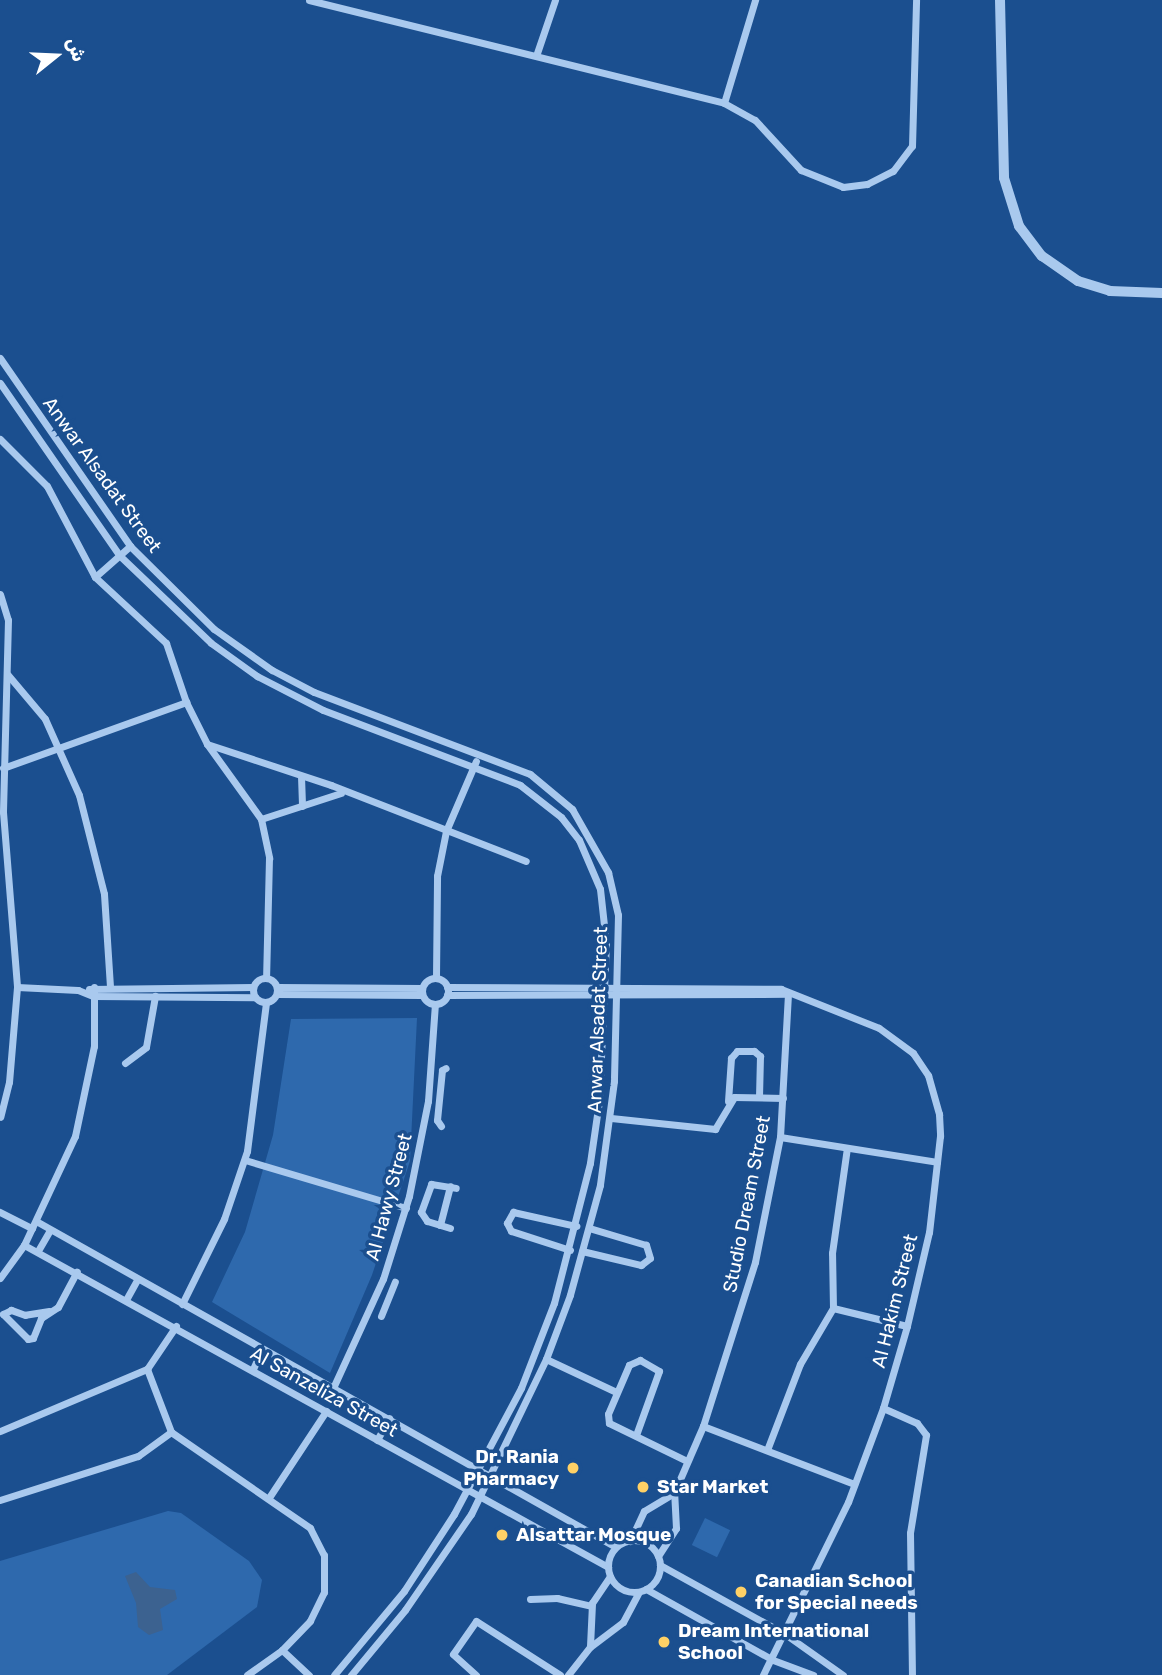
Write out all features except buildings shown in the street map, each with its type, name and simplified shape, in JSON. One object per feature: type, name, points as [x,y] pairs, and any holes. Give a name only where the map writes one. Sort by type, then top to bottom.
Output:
[{"type":"street","points":[[309,0],[537,53],[724,103],[755,120],[813,179],[855,187],[887,175],[905,160],[914,139],[916,0]]},
{"type":"street","points":[[537,53],[555,0]]},
{"type":"street","points":[[724,103],[755,0]]},
{"type":"street","points":[[1000,0],[1004,178],[1019,226],[1042,256],[1078,281],[1110,290],[1162,293]]},
{"type":"street","name":"Anwar Alsadat Street","points":[[0,358],[130,545],[196,614],[272,670],[314,691],[478,752],[548,786],[579,818],[600,853],[614,894],[617,991],[611,1118],[589,1228],[546,1359],[480,1498],[421,1590],[351,1675]]},
{"type":"street","name":"Anwar Alsadat Street","points":[[0,383],[119,555],[174,612],[257,676],[323,710],[475,765],[539,797],[568,826],[590,862],[600,889],[606,925],[599,1101],[570,1250],[530,1366],[479,1470],[404,1591],[334,1675]]},
{"type":"street","points":[[0,439],[43,480],[95,577],[166,643],[186,702],[207,744],[261,819],[269,858],[266,978],[277,991]]},
{"type":"street","points":[[95,577],[130,545]]},
{"type":"street","points":[[0,593],[8,621],[3,768],[17,987],[9,1082],[0,1117]]},
{"type":"street","points":[[8,675],[45,719],[61,748],[96,852],[110,987]]},
{"type":"street","points":[[3,768],[186,702]]},
{"type":"street","points":[[207,744],[302,776],[526,861]]},
{"type":"street","points":[[447,991],[436,977],[436,892],[446,831],[475,765],[478,752]]},
{"type":"street","points":[[302,776],[302,806]]},
{"type":"street","points":[[261,819],[341,793]]},
{"type":"street","points":[[568,826],[579,818]]},
{"type":"street","points":[[182,1304],[224,1219],[244,1160],[260,1072],[266,1002],[277,991],[422,991],[436,977]]},
{"type":"street","points":[[17,987],[85,991],[94,987],[253,987],[266,978]]},
{"type":"street","points":[[0,1278],[24,1245],[75,1136],[94,1046],[94,987]]},
{"type":"street","points":[[253,987],[255,997]]},
{"type":"street","points":[[85,991],[93,996],[255,997],[266,1002]]},
{"type":"street","points":[[422,991],[435,1004],[447,991],[788,994]]},
{"type":"street","name":"Studio Dream Street","points":[[658,1556],[676,1528],[674,1493],[703,1426],[748,1286],[780,1138],[788,994]]},
{"type":"street","name":"Al Hakim Street","points":[[763,1675],[773,1660],[854,1484],[883,1408],[907,1326],[929,1231],[939,1114],[934,1090],[913,1053],[879,1028],[788,994]]},
{"type":"street","points":[[125,1063],[146,1047],[155,996]]},
{"type":"street","name":"Al Hawy Street","points":[[333,1388],[380,1289],[406,1208],[428,1101],[435,1004]]},
{"type":"street","points":[[611,1118],[715,1129],[728,1101],[731,1058],[737,1051],[760,1056],[759,1096]]},
{"type":"street","points":[[441,1126],[436,1120],[442,1091],[442,1070],[446,1068]]},
{"type":"street","points":[[429,1091],[442,1091]]},
{"type":"street","points":[[728,1101],[759,1096],[783,1098]]},
{"type":"street","points":[[428,1101],[440,1102]]},
{"type":"street","points":[[780,1138],[937,1162]]},
{"type":"street","points":[[767,1450],[800,1364],[833,1308],[832,1253],[847,1148]]},
{"type":"street","points":[[244,1160],[406,1208]]},
{"type":"street","points":[[440,1225],[453,1187],[433,1182],[425,1200],[423,1218],[440,1225],[450,1228]]},
{"type":"street","points":[[409,1196],[425,1200]]},
{"type":"street","name":"Al Sanzeliza Street","points":[[0,1212],[50,1230],[616,1547]]},
{"type":"street","points":[[570,1250],[511,1231],[507,1223],[513,1212],[576,1226]]},
{"type":"street","points":[[582,1251],[641,1265],[650,1258],[646,1245],[589,1228]]},
{"type":"street","points":[[39,1250],[50,1230]]},
{"type":"street","name":"Al Sanzeliza Street","points":[[24,1245],[39,1250],[127,1298],[609,1572]]},
{"type":"street","points":[[49,1311],[31,1339],[3,1314],[11,1310],[25,1315],[49,1311],[60,1304],[77,1272]]},
{"type":"street","points":[[127,1298],[137,1280]]},
{"type":"street","points":[[382,1316],[395,1282]]},
{"type":"street","points":[[380,1289],[390,1293]]},
{"type":"street","points":[[375,1300],[386,1303]]},
{"type":"street","points":[[833,1308],[907,1326]]},
{"type":"street","points":[[0,1430],[147,1369],[176,1326]]},
{"type":"street","points":[[253,1369],[262,1349]]},
{"type":"street","points":[[546,1359],[616,1392]]},
{"type":"street","points":[[636,1435],[658,1378],[656,1367],[632,1362],[616,1392],[609,1423],[687,1461]]},
{"type":"street","points":[[147,1369],[171,1432],[270,1496],[310,1528],[324,1555],[325,1577],[319,1607],[282,1650],[247,1675]]},
{"type":"street","points":[[883,1408],[917,1423],[926,1435],[910,1534],[912,1675]]},
{"type":"street","points":[[270,1496],[326,1411]]},
{"type":"street","points":[[377,1440],[389,1418]]},
{"type":"street","points":[[703,1426],[854,1484]]},
{"type":"street","points":[[0,1500],[138,1456],[171,1432]]},
{"type":"street","points":[[630,1541],[644,1511],[674,1493]]},
{"type":"street","points":[[568,1675],[590,1647],[623,1622],[642,1591],[656,1579],[660,1565],[658,1556],[647,1544],[630,1541],[616,1547],[609,1572],[592,1606],[590,1647]]},
{"type":"street","points":[[660,1565],[785,1634],[843,1675]]},
{"type":"street","points":[[609,1572],[621,1589],[642,1591],[773,1660],[813,1675]]},
{"type":"street","points":[[530,1599],[557,1598],[592,1606]]},
{"type":"street","points":[[476,1675],[453,1654],[476,1621],[560,1675]]},
{"type":"street","points":[[282,1650],[309,1675]]},
{"type":"shaded area","points":[[417,1018],[410,1161],[372,1275],[330,1373],[212,1302],[245,1232],[273,1135],[291,1019]]},
{"type":"shaded area","points":[[168,1511],[181,1513],[249,1561],[262,1580],[257,1607],[167,1675],[0,1675],[0,1561]]},
{"type":"shaded area","points":[[705,1518],[730,1530],[717,1557],[692,1545]]},
{"type":"shaded area","points":[[136,1572],[150,1587],[175,1590],[177,1599],[160,1609],[163,1630],[149,1635],[138,1627],[136,1603],[125,1576]]},
{"type":"place","name":"Dr. Rania Pharmacy","points":[[573,1468]]},
{"type":"place","name":"Star Market","points":[[643,1487]]},
{"type":"place","name":"Alsattar Mosque","points":[[502,1535]]},
{"type":"place","name":"Canadian School for Special needs","points":[[741,1592]]},
{"type":"place","name":"Dream International School","points":[[664,1642]]}]
